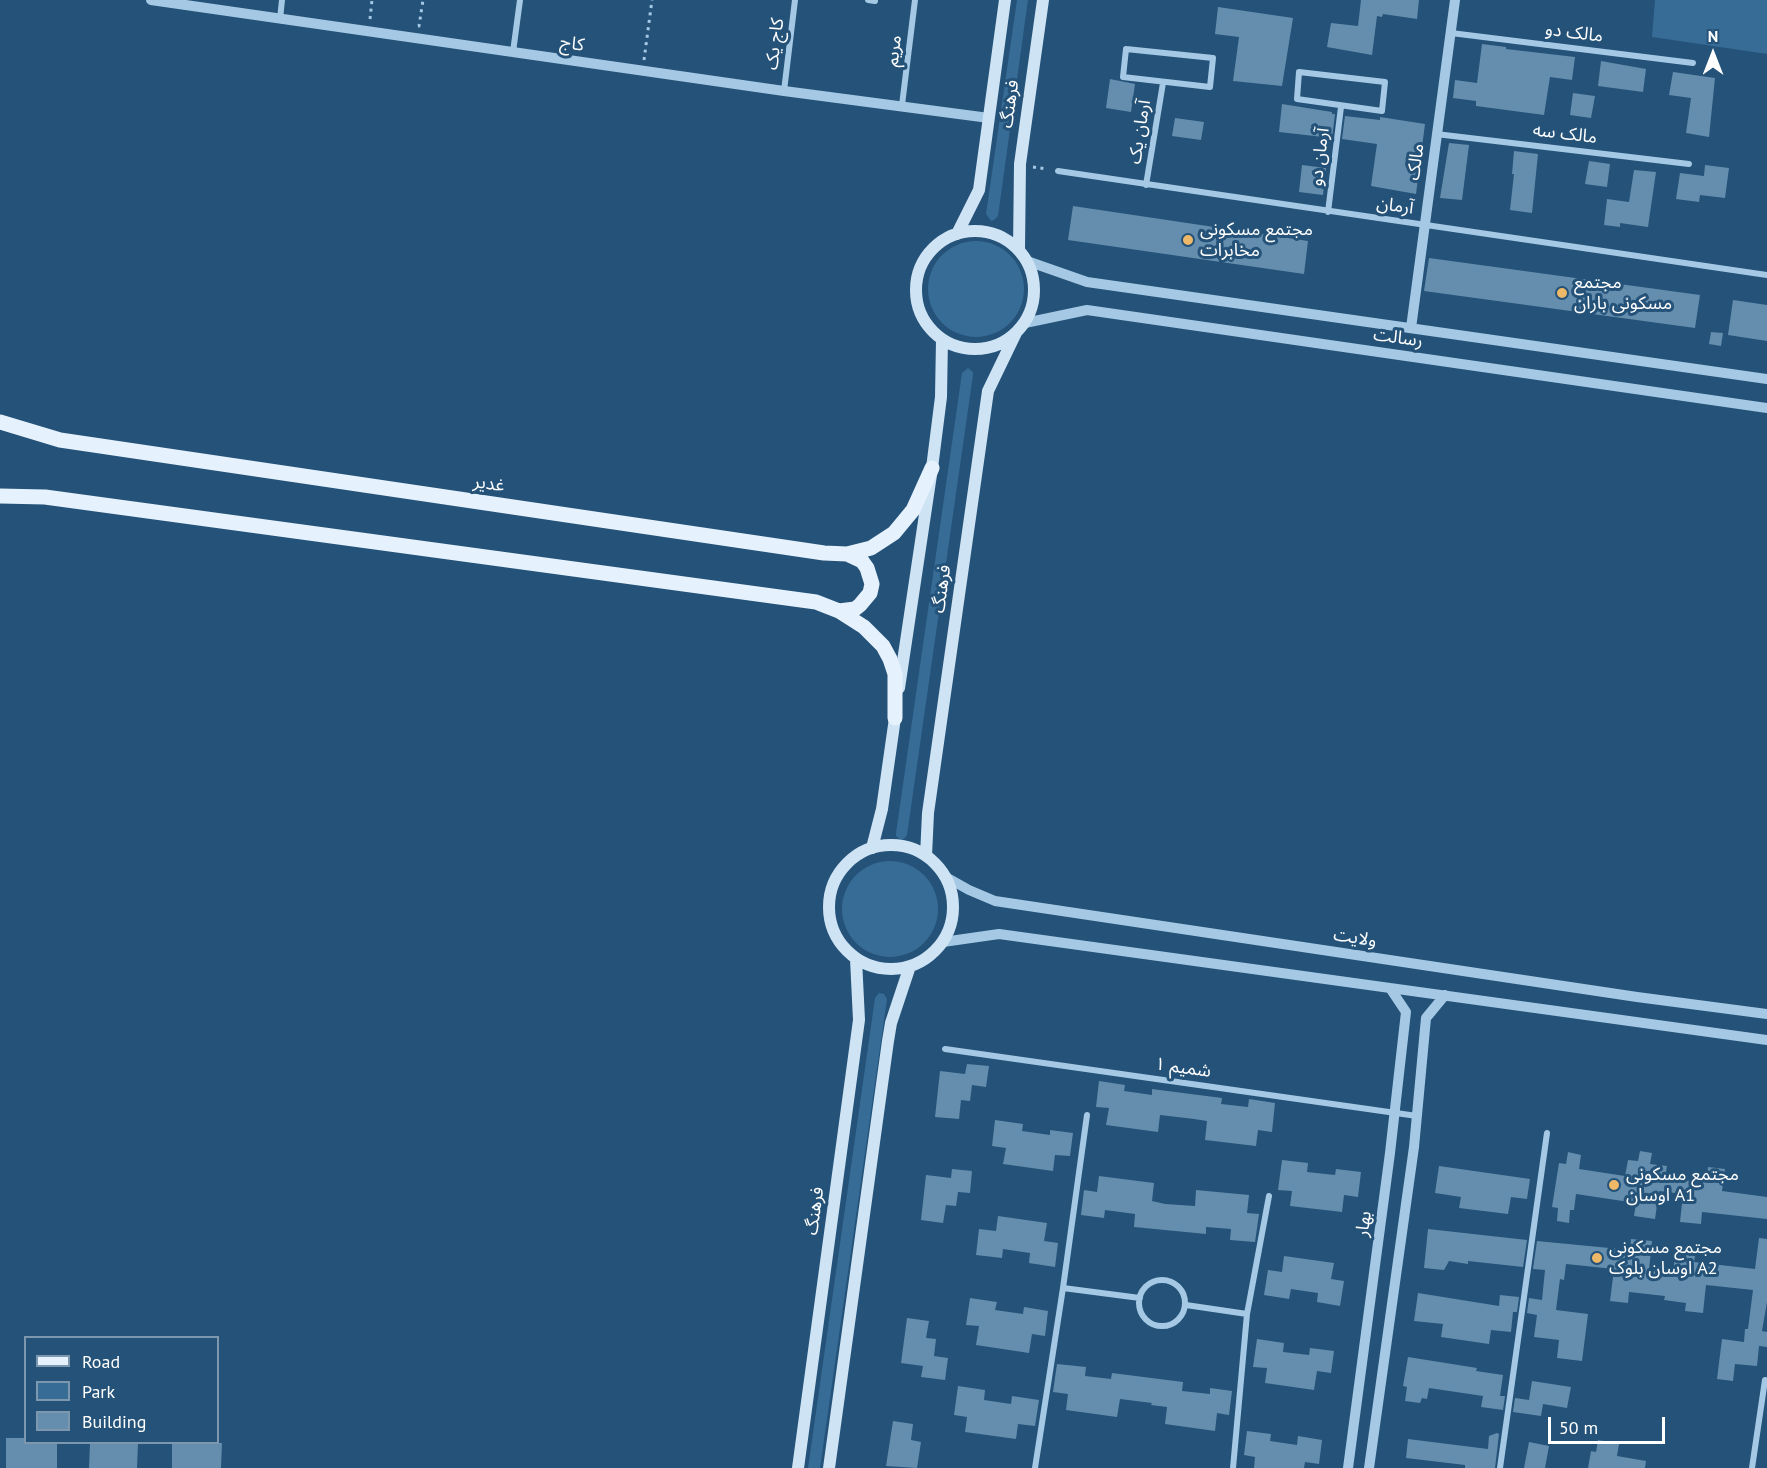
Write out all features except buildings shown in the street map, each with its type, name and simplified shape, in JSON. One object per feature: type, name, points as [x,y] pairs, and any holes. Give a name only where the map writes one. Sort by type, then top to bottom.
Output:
[{"type":"main road","name":"فرهنگ","points":[[957,234],[979,190],[1005,0]]},
{"type":"main road","name":"فرهنگ","points":[[1019,249],[1020,164],[1043,0]]},
{"type":"main road","points":[[970,231],[990,233],[1019,249],[1027,261],[1033,279],[1034,298],[1025,323],[1016,333],[993,347],[980,349],[954,346],[932,331],[921,314],[916,295],[916,282],[926,257],[945,239],[970,231]]},
{"type":"main road","name":"فرهنگ","points":[[926,856],[928,813],[988,391],[1016,333]]},
{"type":"main road","name":"فرهنگ","points":[[872,848],[882,809],[932,468],[940,397],[942,339]]},
{"type":"main road","name":"غدیر","points":[[0,422],[60,440],[812,552],[847,554],[871,548],[894,534],[913,510],[932,468]]},
{"type":"main road","points":[[0,496],[45,496],[816,602],[839,611],[864,627],[883,646],[895,674],[895,718]]},
{"type":"main road","points":[[839,611],[860,606],[870,593],[872,584],[862,561],[847,554]]},
{"type":"main road","points":[[900,846],[926,856],[944,876],[953,902],[952,916],[943,942],[922,961],[896,969],[882,969],[856,959],[846,950],[831,926],[829,899],[833,885],[843,868],[859,854],[872,848],[900,846]]},
{"type":"main road","name":"فرهنگ","points":[[798,1468],[859,1020],[856,959]]},
{"type":"main road","points":[[829,1468],[888,1041],[891,1023],[910,966]]},
{"type":"street","name":"کاج","points":[[151,0],[988,118]]},
{"type":"street","points":[[280,19],[282,0]]},
{"type":"street","points":[[513,52],[519,0]]},
{"type":"street","name":"کاج یک","points":[[784,91],[795,0]]},
{"type":"street","name":"مریم","points":[[902,105],[915,0]]},
{"type":"street","name":"مالک","points":[[1411,328],[1455,0]]},
{"type":"street","name":"مالک دو","points":[[1451,33],[1693,63]]},
{"type":"street","points":[[1126,49],[1213,58],[1210,87],[1163,83],[1123,77],[1126,49]]},
{"type":"street","points":[[1299,72],[1385,82],[1382,111],[1341,107],[1297,99],[1299,72]]},
{"type":"street","name":"آرمان یک","points":[[1146,185],[1163,83]]},
{"type":"street","name":"آرمان دو","points":[[1328,212],[1341,107]]},
{"type":"street","name":"مالک سه","points":[[1437,134],[1689,164]]},
{"type":"street","name":"آرمان","points":[[1058,171],[1767,275]]},
{"type":"street","name":"رسالت","points":[[1027,261],[1088,282],[1767,379]]},
{"type":"street","name":"رسالت","points":[[1025,323],[1087,310],[1767,408]]},
{"type":"street","name":"ولایت","points":[[944,876],[995,901],[1626,996],[1767,1014]]},
{"type":"street","points":[[943,942],[999,934],[1767,1040]]},
{"type":"street","name":"بهار","points":[[1348,1468],[1406,1012],[1390,988]]},
{"type":"street","points":[[1369,1468],[1417,1116],[1426,1018],[1445,995]]},
{"type":"street","name":"شمیم ۱","points":[[945,1050],[1417,1116]]},
{"type":"street","points":[[1035,1468],[1087,1115]]},
{"type":"street","points":[[1500,1468],[1547,1133]]},
{"type":"street","points":[[1233,1468],[1247,1314],[1269,1196]]},
{"type":"street","points":[[1166,1280],[1177,1284],[1184,1294],[1186,1305],[1178,1320],[1163,1326],[1147,1320],[1139,1306],[1140,1298],[1145,1287],[1155,1281],[1166,1280]]},
{"type":"street","points":[[1063,1288],[1140,1298]]},
{"type":"street","points":[[1186,1305],[1247,1314]]},
{"type":"street","points":[[1752,1468],[1765,1380]]},
{"type":"path","points":[[372,0],[370,20],[378,21]]},
{"type":"path","points":[[409,25],[420,26],[423,0]]},
{"type":"path","points":[[642,71],[652,0]]},
{"type":"path","points":[[1020,164],[1058,171]]},
{"type":"green space","points":[[1017,0],[1028,0],[998,216],[991,221],[986,214]]},
{"type":"green space","points":[[1655,0],[1767,0],[1767,54],[1652,37]]},
{"type":"green space","points":[[976,241],[994,245],[1010,255],[1020,271],[1024,289],[1020,307],[1010,323],[994,333],[976,337],[958,333],[942,323],[932,307],[928,289],[932,271],[942,255],[958,245]]},
{"type":"green space","points":[[968,368],[973,375],[907,835],[901,840],[896,833],[962,373]]},
{"type":"green space","points":[[890,861],[908,865],[924,875],[934,891],[938,909],[934,927],[924,943],[908,953],[890,957],[872,953],[856,943],[846,927],[842,909],[846,891],[856,875],[872,865]]},
{"type":"green space","points":[[879,993],[884,994],[887,999],[820,1468],[808,1468],[875,998]]},
{"type":"place","name":"مجتمع مسکونی مخابرات","points":[[1188,240]]},
{"type":"place","name":"مجتمع مسکونی باران","points":[[1562,293]]},
{"type":"place","name":"مجتمع مسکونی اوسان A1","points":[[1614,1185]]},
{"type":"place","name":"مجتمع مسکونی اوسان بلوک A2","points":[[1597,1258]]}]
